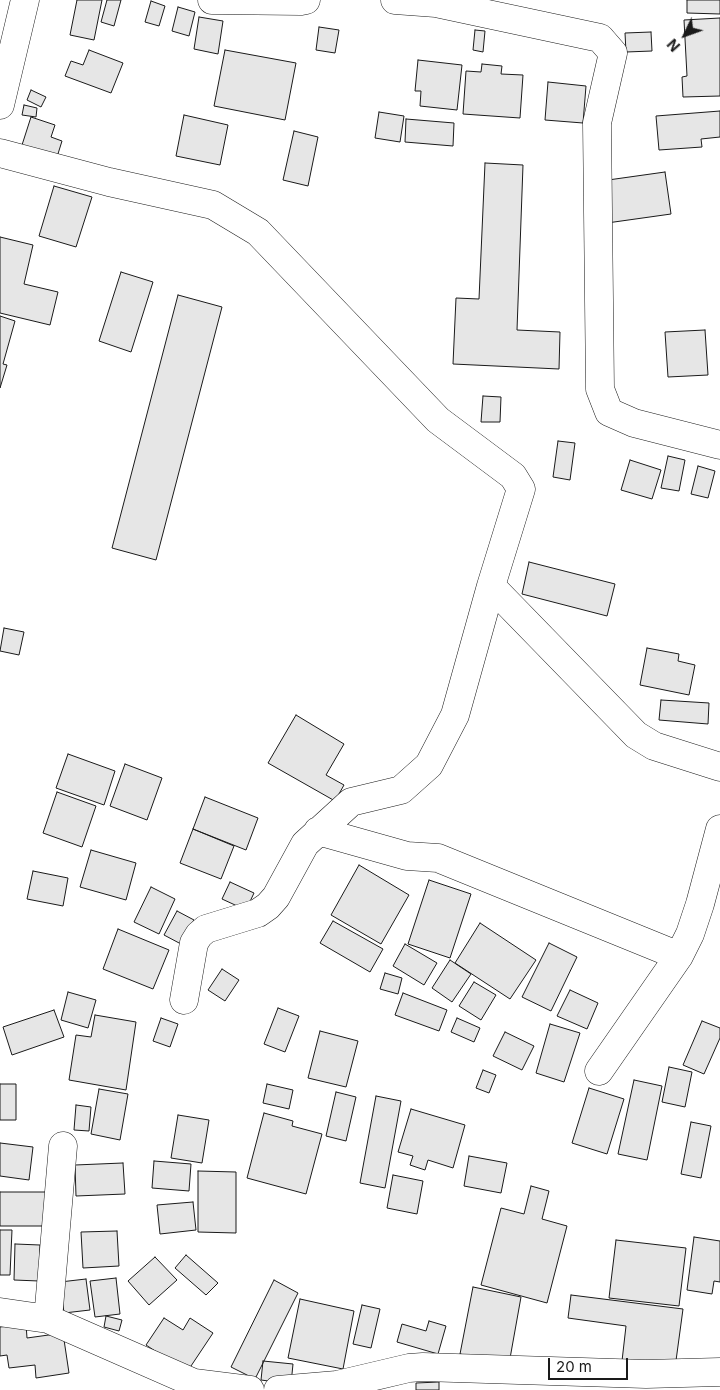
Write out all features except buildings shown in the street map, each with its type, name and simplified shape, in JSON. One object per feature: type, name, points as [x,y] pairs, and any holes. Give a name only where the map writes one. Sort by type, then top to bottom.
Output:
[{"type":"street","points":[[0,105],[25,0]]},
{"type":"street","points":[[212,0],[301,2],[306,0]]},
{"type":"street","points":[[395,0],[436,3],[600,38],[613,53],[596,123],[600,389],[609,412],[634,423],[720,445]]},
{"type":"street","points":[[0,153],[108,182],[213,205],[258,232],[438,420],[513,476],[521,489],[491,586],[456,715],[429,765],[401,790],[351,802],[305,844],[276,897],[268,906],[258,913],[206,929],[199,935],[194,943],[184,1000]]},
{"type":"street","points":[[491,586],[636,735],[654,746],[720,767]]},
{"type":"street","points":[[599,1071],[679,956],[690,934],[720,829]]},
{"type":"street","points":[[318,831],[406,856],[438,858],[679,956]]},
{"type":"street","points":[[48,1320],[63,1146]]},
{"type":"street","points":[[0,1312],[48,1320],[194,1383],[250,1390]]},
{"type":"street","points":[[278,1390],[337,1385],[409,1368],[423,1367],[646,1374],[720,1372]]}]
